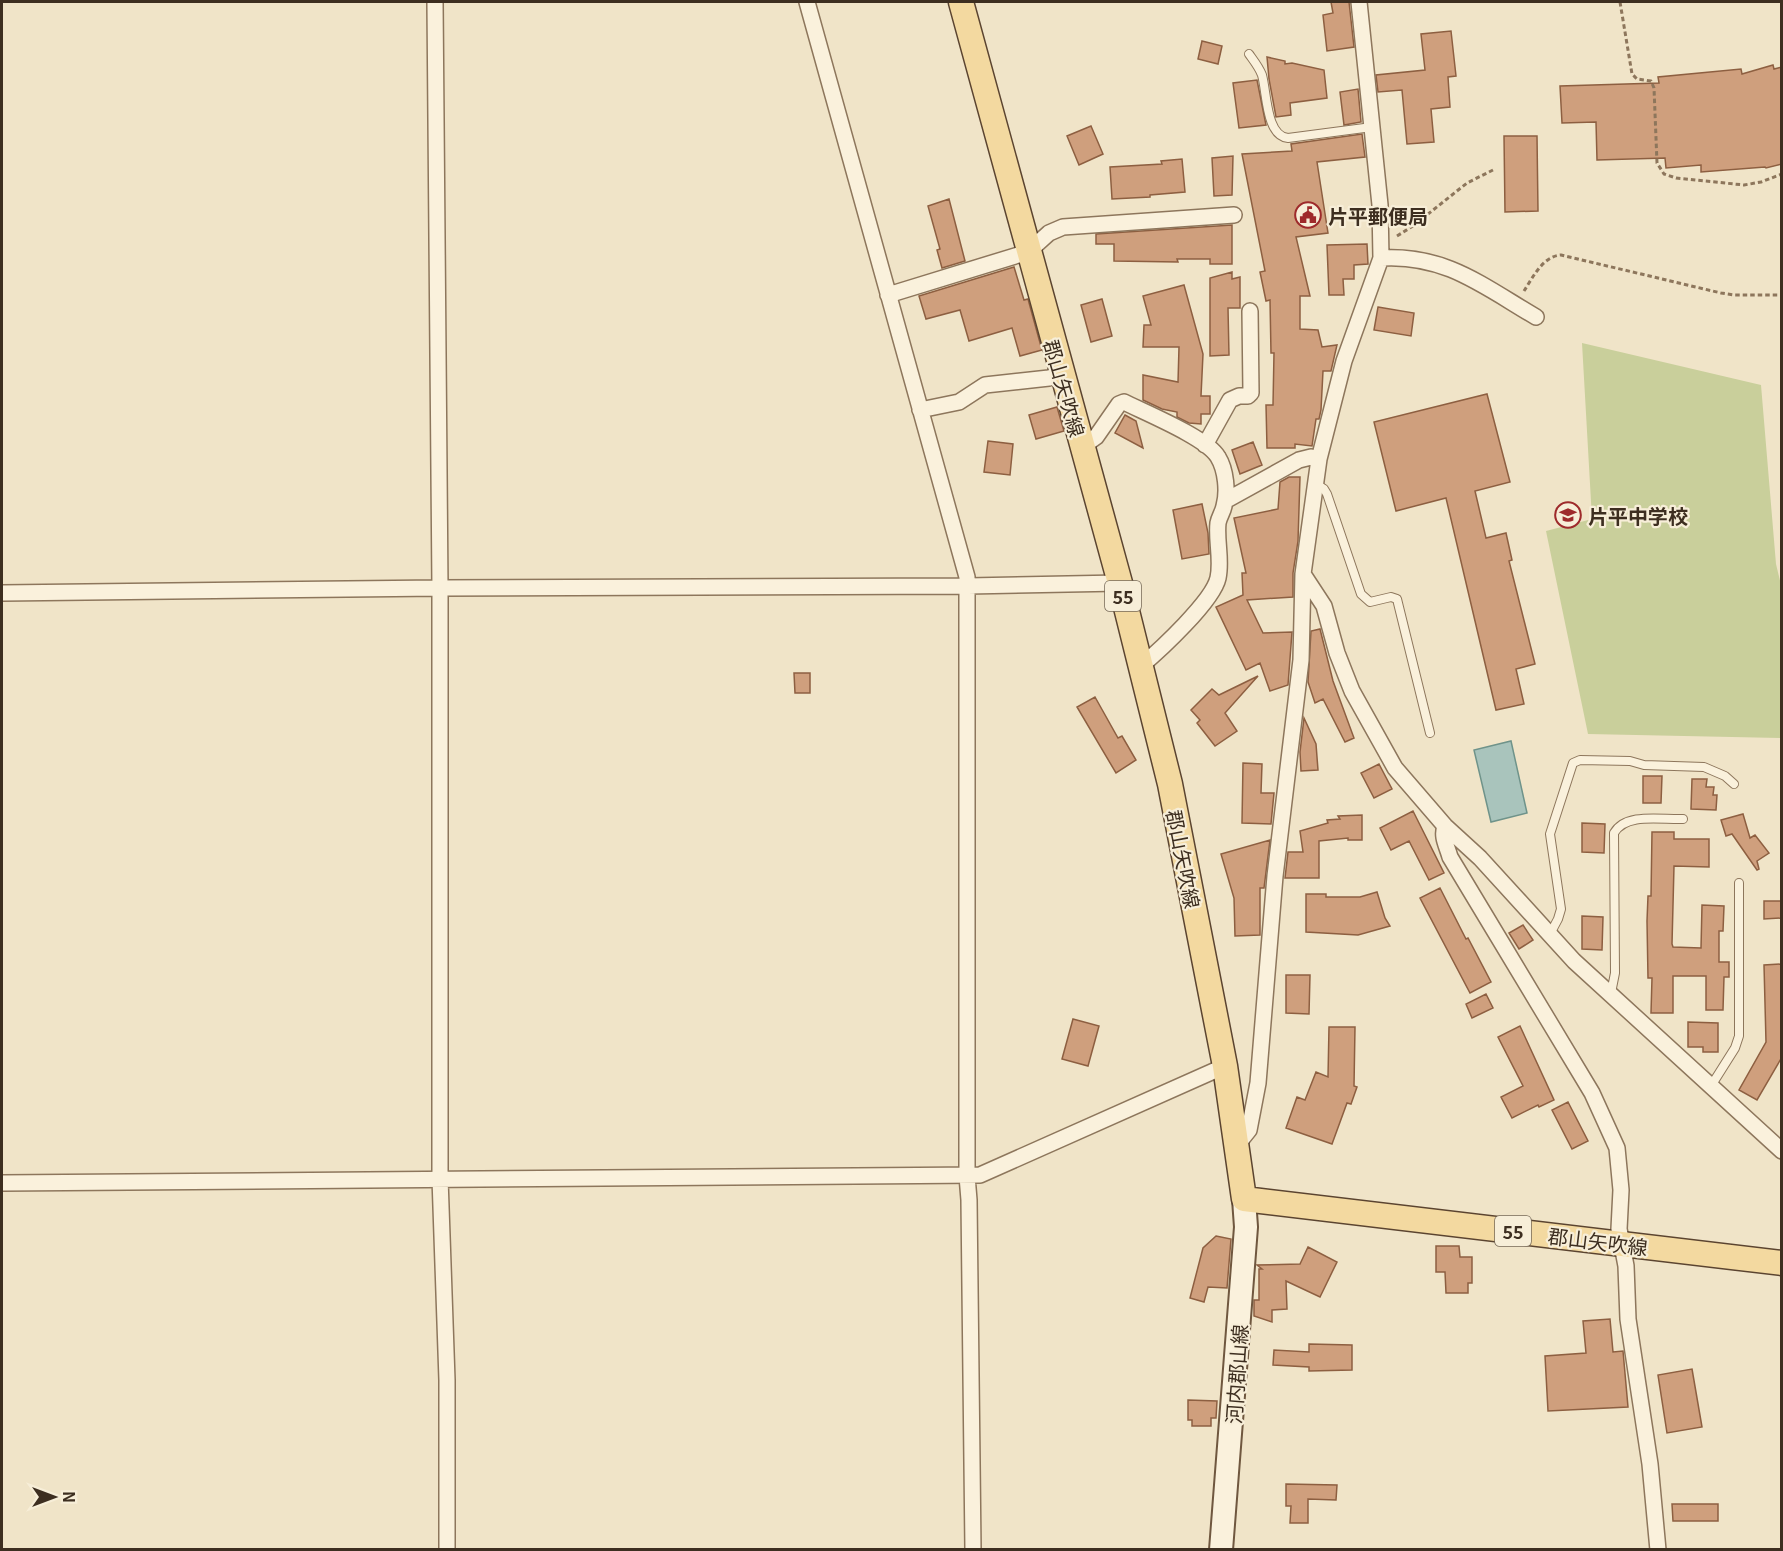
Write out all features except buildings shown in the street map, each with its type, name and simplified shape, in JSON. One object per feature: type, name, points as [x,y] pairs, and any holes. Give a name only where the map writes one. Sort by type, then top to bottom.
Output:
[{"type":"main road","name":"郡山矢吹線","points":[[961,2],[1120,583],[1170,784],[1225,1066],[1244,1199],[1782,1263]]},
{"type":"main road","name":"河内郡山線","points":[[1221,1550],[1246,1227],[1244,1199]]},
{"type":"street","points":[[435,2],[440,588],[440,1178],[447,1380],[447,1550]]},
{"type":"street","points":[[807,2],[968,586],[967,1176],[973,1550]]},
{"type":"street","points":[[1237,1145],[1249,1130],[1258,1083],[1276,865],[1301,660],[1303,574],[1319,459],[1344,361],[1381,258],[1380,206],[1359,2]]},
{"type":"street","points":[[888,295],[1028,252],[1048,233],[1063,228],[1234,215]]},
{"type":"street","points":[[1381,258],[1403,256],[1454,269],[1536,317]]},
{"type":"street","points":[[1204,445],[1230,400],[1239,396],[1248,396],[1251,393],[1250,310]]},
{"type":"street","points":[[921,410],[959,402],[984,385],[1049,378],[1062,374]]},
{"type":"street","points":[[1082,447],[1096,437],[1119,404],[1124,402],[1204,445],[1217,455],[1222,465],[1225,501],[1218,520],[1219,567],[1214,589],[1165,646],[1141,666]]},
{"type":"street","points":[[1225,501],[1295,462],[1306,458],[1319,459]]},
{"type":"street","points":[[1303,574],[1324,606],[1337,653],[1352,691],[1395,768],[1445,826],[1480,858],[1574,961],[1782,1152]]},
{"type":"street","points":[[2,593],[1120,583]]},
{"type":"street","points":[[1445,826],[1444,841],[1450,857],[1592,1093],[1617,1148],[1621,1190],[1619,1229],[1626,1266],[1628,1319],[1650,1464],[1658,1550]]},
{"type":"street","points":[[2,1183],[980,1175],[1225,1066]]},
{"type":"lane","points":[[1249,54],[1261,75],[1272,127],[1278,135],[1288,138],[1372,127]]},
{"type":"lane","points":[[1316,484],[1327,494],[1361,594],[1370,602],[1391,597],[1397,599],[1431,733]]},
{"type":"lane","points":[[1550,934],[1561,909],[1550,834],[1572,763],[1580,760],[1630,761],[1644,765],[1704,767],[1725,776],[1734,784]]},
{"type":"lane","points":[[1608,993],[1612,988],[1615,973],[1615,830],[1631,820],[1683,819]]},
{"type":"lane","points":[[1710,1088],[1735,1048],[1739,1036],[1739,883]]},
{"type":"path","points":[[1620,2],[1632,74],[1637,79],[1650,81],[1654,88],[1657,163],[1664,174],[1676,178],[1744,185],[1761,182],[1782,174]]},
{"type":"path","points":[[1381,237],[1402,235],[1467,183],[1493,170]]},
{"type":"path","points":[[1514,304],[1544,262],[1553,255],[1721,293],[1782,295]]},
{"type":"green space","points":[[1582,343],[1761,385],[1776,564],[1782,589],[1781,738],[1588,734],[1546,531],[1592,519]]},
{"type":"water","points":[[1511,741],[1527,813],[1491,822],[1474,750]]},
{"type":"place","name":"片平郵便局","points":[[1308,215]]},
{"type":"place","name":"片平中学校","points":[[1568,515]]}]
